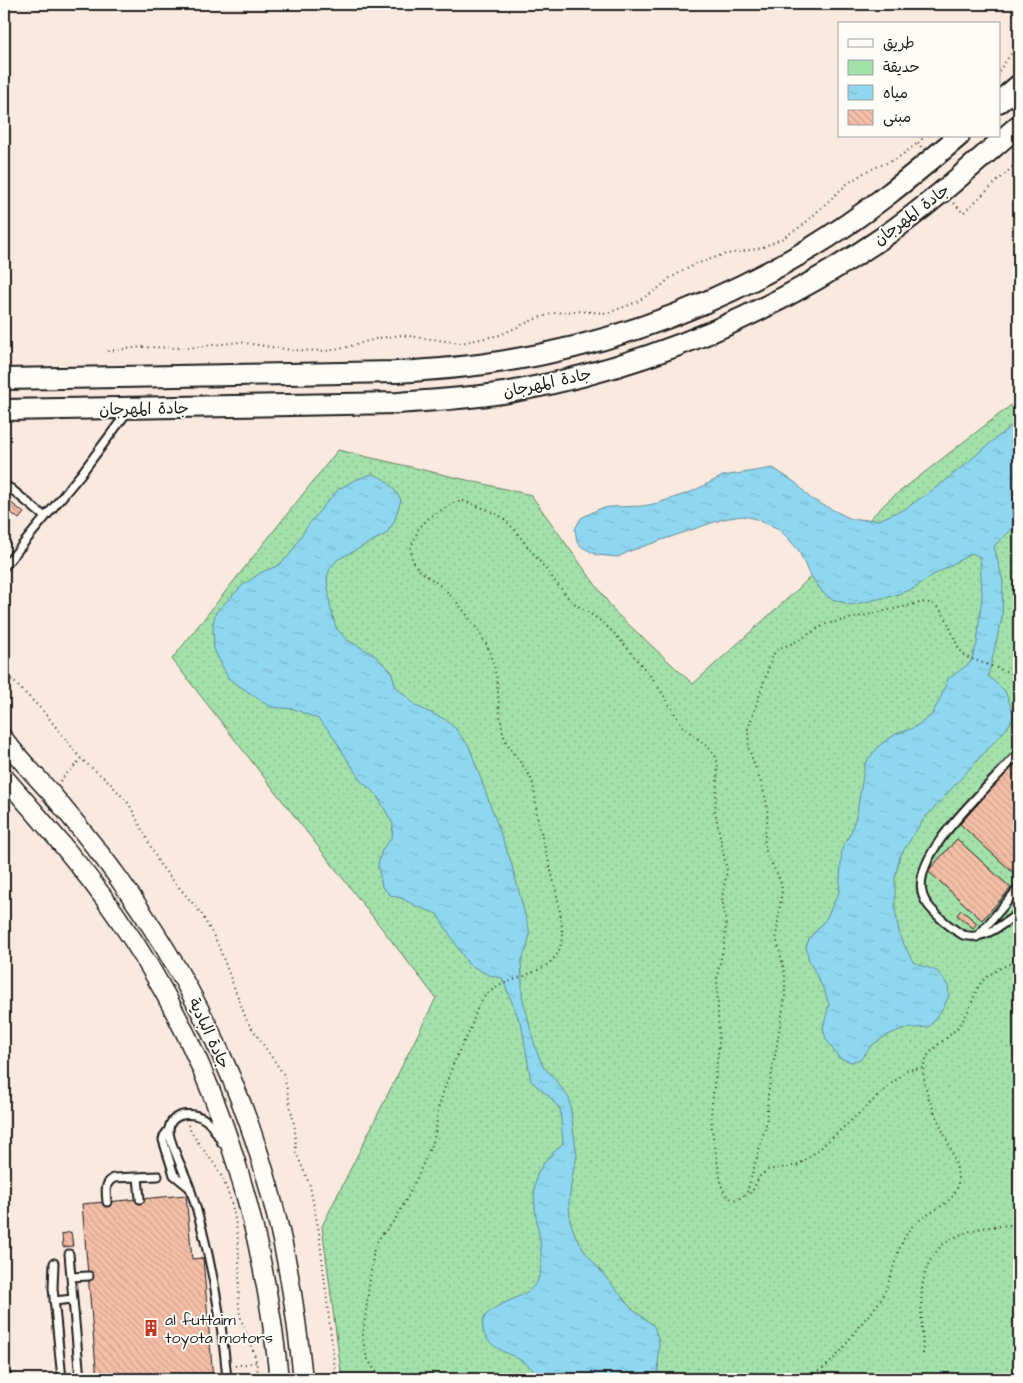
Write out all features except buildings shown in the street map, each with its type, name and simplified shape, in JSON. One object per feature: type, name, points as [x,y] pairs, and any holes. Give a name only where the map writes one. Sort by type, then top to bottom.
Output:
[{"type":"main road","points":[[1000,101],[1019,85]]},
{"type":"main road","name":"جادة المهرجان","points":[[4,410],[398,403],[456,399],[570,379],[625,364],[680,345],[734,323],[786,298],[836,269],[884,236],[944,190],[1019,124]]},
{"type":"main road","name":"جادة المهرجان","points":[[4,379],[396,372],[496,363],[559,351],[612,337],[664,319],[715,298],[764,274],[812,247],[858,217],[957,138]]},
{"type":"street","name":"جادة البادية","points":[[4,739],[93,845],[142,912],[185,983],[222,1058],[252,1135],[276,1215],[293,1296],[303,1379]]},
{"type":"street","name":"جادة البادية","points":[[4,777],[75,860],[117,916],[171,1006],[198,1062],[215,1102],[238,1168],[264,1270],[274,1331],[278,1379]]},
{"type":"lane","points":[[4,567],[80,474],[130,408]]},
{"type":"lane","points":[[4,486],[10,488],[45,517]]},
{"type":"lane","points":[[4,553],[11,558]]},
{"type":"lane","points":[[1019,752],[946,832],[924,866],[921,890],[928,905],[963,935],[977,937],[990,932],[1019,913]]},
{"type":"lane","points":[[977,937],[1018,889]]},
{"type":"lane","points":[[227,1379],[208,1260],[190,1188],[170,1136],[169,1129],[172,1121],[184,1115],[198,1116],[208,1121],[238,1168]]},
{"type":"lane","points":[[106,1202],[106,1186],[114,1178],[158,1176]]},
{"type":"lane","points":[[138,1177],[140,1199]]},
{"type":"lane","points":[[69,1254],[80,1379]]},
{"type":"lane","points":[[54,1263],[54,1301],[62,1379]]},
{"type":"lane","points":[[71,1277],[89,1276]]},
{"type":"lane","points":[[54,1301],[73,1299]]},
{"type":"path","points":[[1000,70],[1019,42]]},
{"type":"path","points":[[108,351],[142,347],[187,348],[239,342],[291,350],[325,351],[379,338],[401,335],[461,343],[500,335],[534,319],[554,313],[576,311],[601,313],[616,311],[649,295],[670,278],[696,264],[722,255],[761,248],[783,238],[803,225],[847,184],[867,172],[896,159],[918,143]]},
{"type":"path","points":[[944,190],[963,213],[1019,161]]},
{"type":"path","points":[[384,1379],[371,1366],[363,1342],[374,1248],[379,1237],[393,1222],[401,1208],[432,1142],[441,1100],[461,1047],[481,1002],[486,995],[499,987],[527,975],[554,958],[560,947],[562,928],[538,822],[531,779],[503,732],[497,679],[491,655],[485,642],[448,592],[417,568],[411,553],[416,533],[431,516],[458,502],[464,501],[495,513],[508,522],[570,600],[602,622],[616,635],[654,680],[683,727],[715,755],[718,765],[715,811],[727,871],[722,897],[726,930],[717,977],[719,1044],[711,1105],[711,1121],[722,1188],[728,1197],[734,1200],[740,1199],[752,1192],[759,1177],[768,1170],[798,1165],[816,1153],[907,1070],[923,1068]]},
{"type":"path","points":[[745,1195],[766,1124],[768,1095],[786,990],[784,965],[776,937],[782,883],[766,850],[764,839],[767,808],[748,739],[748,729],[772,658],[778,649],[793,643],[826,624],[926,602],[940,609],[960,650],[968,658],[1019,676]]},
{"type":"path","points":[[4,672],[44,712],[81,760],[108,781],[129,804],[160,865],[201,913],[217,942],[247,1021],[284,1074],[295,1129],[296,1152],[310,1186],[319,1232],[336,1379]]},
{"type":"path","points":[[50,792],[81,760]]},
{"type":"path","points":[[800,1379],[820,1370],[832,1360],[881,1300],[910,1228],[947,1201],[955,1192],[958,1181],[954,1157],[927,1094],[923,1068],[930,1053],[951,1036],[961,1024],[982,981],[994,972],[1019,959]]},
{"type":"path","points":[[184,1115],[194,1136],[220,1173],[228,1192],[238,1239],[240,1315],[257,1362],[258,1379]]},
{"type":"path","points":[[924,1354],[921,1291],[925,1269],[930,1259],[946,1243],[964,1233],[1019,1224]]},
{"type":"path","points":[[226,1368],[257,1362]]},
{"type":"green space","points":[[1019,399],[1019,1379],[342,1379],[322,1226],[436,998],[172,659],[338,450],[531,495],[615,612],[693,684],[797,590],[889,500]]},
{"type":"water","points":[[1019,419],[1019,523],[994,546],[1003,582],[1002,618],[988,676],[1005,691],[1014,716],[1007,728],[923,820],[900,856],[895,878],[895,909],[900,937],[913,962],[937,971],[948,985],[949,995],[944,1007],[929,1027],[902,1029],[886,1036],[872,1045],[861,1059],[851,1062],[839,1058],[826,1039],[823,1028],[829,1005],[825,992],[809,961],[806,947],[809,939],[826,919],[839,892],[842,849],[851,832],[857,813],[865,763],[881,744],[896,734],[913,728],[931,716],[948,679],[970,663],[977,644],[982,595],[980,557],[972,553],[913,589],[892,596],[851,605],[832,599],[824,594],[808,572],[799,551],[787,537],[777,528],[753,518],[742,516],[723,519],[630,551],[618,557],[597,555],[582,547],[577,542],[575,529],[581,518],[599,509],[658,503],[691,492],[723,476],[773,468],[796,483],[811,499],[851,519],[878,520],[905,509],[944,482]]},
{"type":"water","points":[[372,474],[382,478],[389,484],[401,500],[394,522],[386,534],[337,560],[330,569],[327,577],[330,605],[336,628],[347,640],[373,654],[391,671],[396,687],[416,706],[444,719],[455,728],[469,746],[511,862],[530,933],[527,948],[521,962],[522,995],[536,1050],[544,1068],[551,1074],[569,1098],[577,1156],[569,1203],[570,1221],[576,1237],[586,1253],[631,1308],[654,1326],[659,1341],[658,1379],[539,1379],[526,1364],[494,1346],[486,1336],[483,1330],[483,1320],[488,1313],[526,1292],[534,1286],[539,1277],[541,1252],[534,1201],[535,1188],[537,1175],[541,1168],[563,1143],[560,1109],[550,1097],[531,1081],[522,1027],[502,978],[489,975],[468,964],[437,914],[390,895],[382,887],[378,864],[382,850],[392,837],[393,824],[376,794],[360,780],[331,733],[318,719],[294,709],[270,707],[228,678],[214,649],[213,623],[216,612],[244,584],[262,572],[277,566],[289,556],[306,528],[339,489],[355,480]]},
{"type":"place","name":"al futtaim toyota motors","points":[[151,1328]]}]
